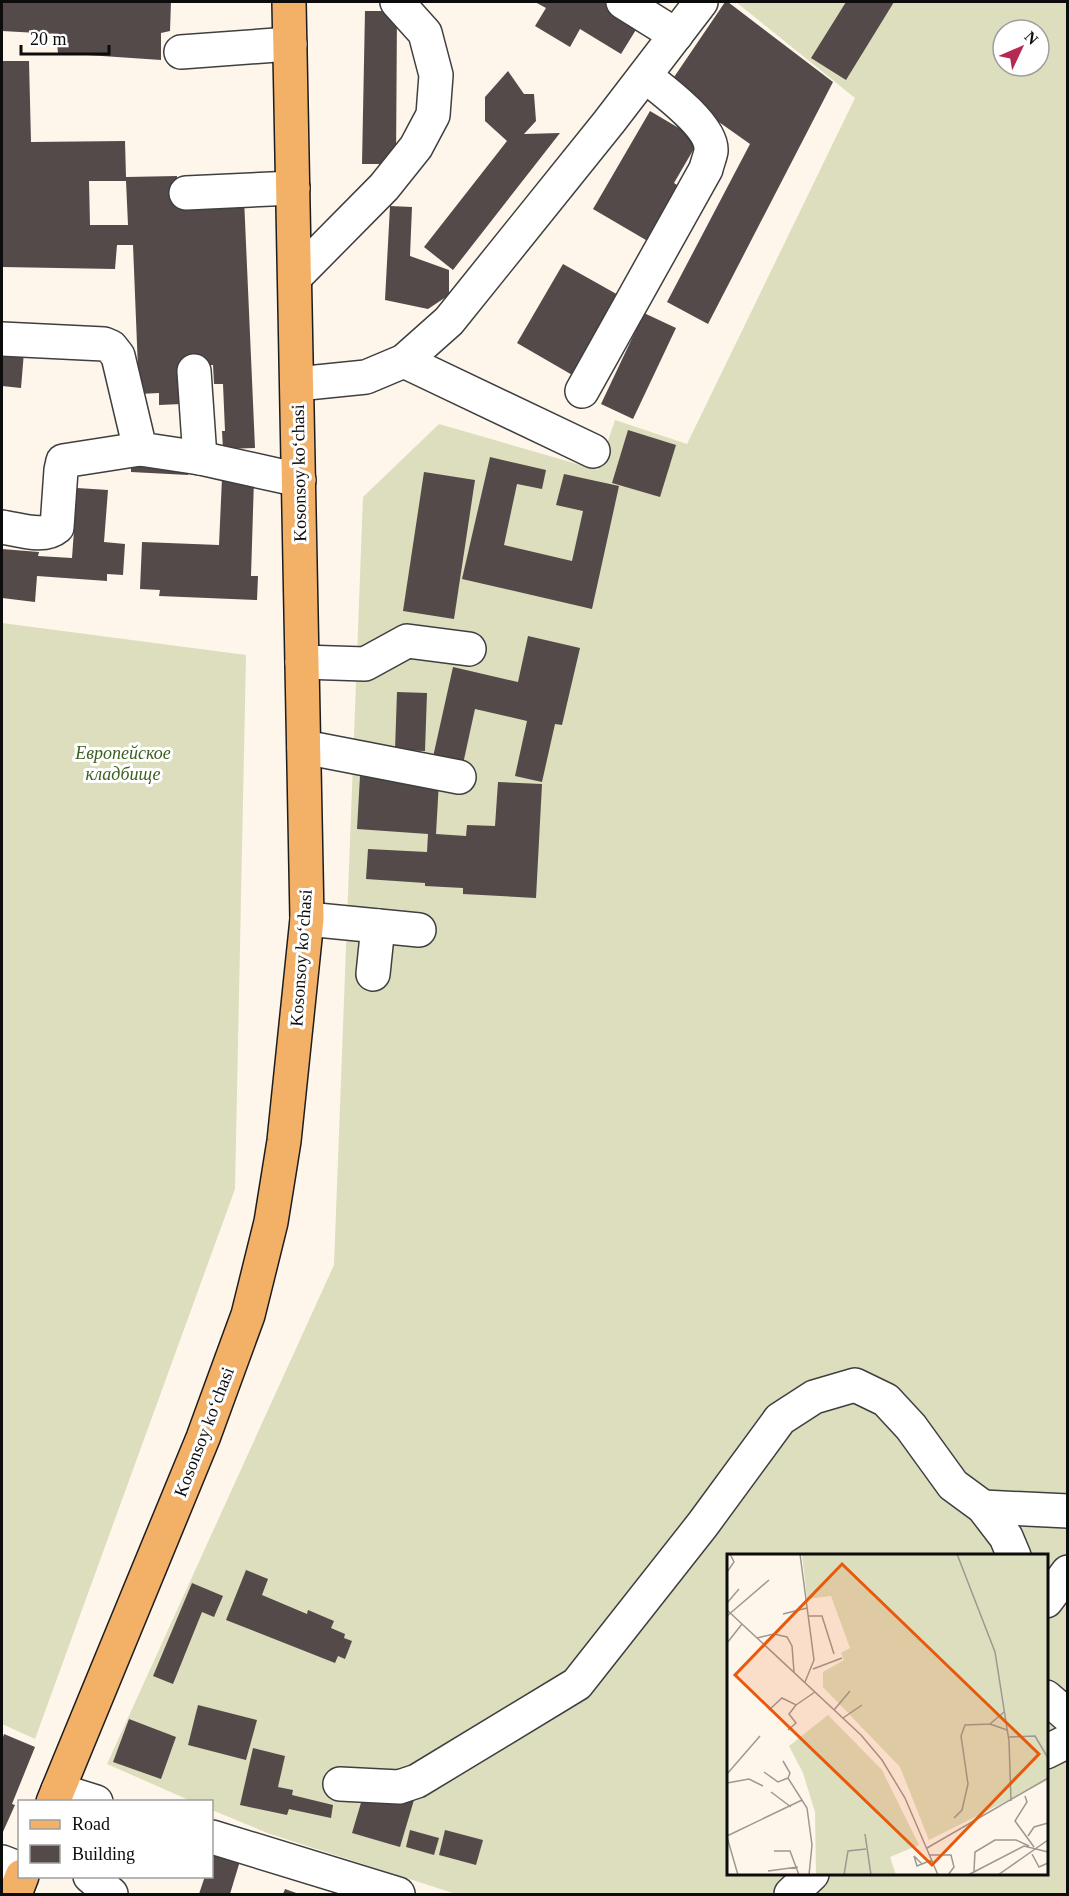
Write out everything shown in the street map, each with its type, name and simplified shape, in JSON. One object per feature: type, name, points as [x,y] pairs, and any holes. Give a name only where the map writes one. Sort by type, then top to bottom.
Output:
[{"type":"main road","name":"Kosonsoy koʻchasi","points":[[55,1796],[203,1438],[248,1315],[271,1222],[284,1141],[307,919],[290,2]]},
{"type":"main road","points":[[15,1894],[21,1878]]},
{"type":"lane","points":[[295,277],[384,187],[416,147],[433,115],[436,75],[425,33],[397,2]]},
{"type":"lane","points":[[623,2],[676,35]]},
{"type":"lane","points":[[297,384],[366,377],[404,361],[450,321],[701,2]]},
{"type":"lane","points":[[181,52],[290,44]]},
{"type":"lane","points":[[582,392],[706,170],[711,150],[701,126],[676,100],[645,76]]},
{"type":"lane","points":[[186,194],[293,188]]},
{"type":"lane","points":[[2,339],[104,344],[111,347],[117,356],[140,449]]},
{"type":"lane","points":[[404,361],[593,451]]},
{"type":"lane","points":[[194,371],[200,458]]},
{"type":"lane","points":[[2,527],[44,533],[51,532],[57,527],[60,470],[63,461],[140,449],[200,458],[299,480]]},
{"type":"lane","points":[[302,662],[365,664],[407,641],[469,650]]},
{"type":"lane","points":[[304,747],[459,777]]},
{"type":"lane","points":[[307,919],[420,930]]},
{"type":"lane","points":[[373,974],[378,926]]},
{"type":"lane","points":[[340,1784],[399,1787],[417,1781],[577,1684],[703,1524],[780,1419],[814,1397],[855,1385],[886,1400],[911,1428],[953,1485],[983,1507],[1006,1537],[1013,1554]]},
{"type":"lane","points":[[983,1507],[1068,1511]]},
{"type":"lane","points":[[1048,1600],[1068,1572]]},
{"type":"lane","points":[[1048,1698],[1068,1716]]},
{"type":"lane","points":[[1048,1751],[1068,1741]]},
{"type":"lane","points":[[55,1796],[82,1800]]},
{"type":"lane","points":[[213,1837],[398,1894]]},
{"type":"lane","points":[[2,1862],[18,1868]]},
{"type":"lane","points":[[791,1894],[811,1875]]},
{"type":"lane","points":[[92,1878],[111,1894]]},
{"type":"green space","points":[[736,2],[1067,2],[1067,1894],[456,1894],[270,1834],[213,1810],[213,1800],[189,1800],[107,1764],[334,1265],[363,497],[439,424],[598,470],[615,420],[687,444],[855,98]]},
{"type":"green space","name":"Европейское кладбище","points":[[2,623],[246,655],[235,1189],[35,1739],[2,1724]]},
{"type":"building","points":[[2,2],[171,2],[170,31],[161,33],[161,60],[58,53],[56,34],[2,31]]},
{"type":"building","points":[[535,2],[611,2],[642,20],[621,54],[580,29],[570,47],[535,26],[546,8]]},
{"type":"building","points":[[725,2],[833,82],[708,324],[667,302],[750,144],[668,86]]},
{"type":"building","points":[[846,2],[894,2],[846,80],[811,58]]},
{"type":"building","points":[[365,11],[397,11],[396,164],[362,164]]},
{"type":"building","points":[[2,61],[29,61],[31,142],[125,141],[126,177],[177,176],[177,201],[244,198],[255,448],[223,449],[222,431],[225,431],[223,384],[214,384],[213,365],[180,366],[182,404],[159,405],[159,393],[139,394],[133,245],[117,245],[115,269],[2,267]],"holes":[[[89,181],[126,181],[128,225],[90,225]]]},
{"type":"building","points":[[508,71],[524,94],[534,94],[536,121],[524,134],[560,133],[453,270],[424,247],[507,141],[485,121],[485,97]]},
{"type":"building","points":[[650,111],[699,140],[674,183],[683,189],[651,243],[593,209]]},
{"type":"building","points":[[390,206],[412,207],[410,256],[449,270],[449,295],[428,309],[385,300]]},
{"type":"building","points":[[563,264],[620,296],[574,376],[517,343]]},
{"type":"building","points":[[644,313],[676,328],[633,419],[601,404]]},
{"type":"building","points":[[2,350],[24,352],[21,388],[2,386]]},
{"type":"building","points":[[628,430],[676,445],[660,497],[612,483]]},
{"type":"building","points":[[131,456],[189,459],[188,475],[131,472]]},
{"type":"building","points":[[490,457],[546,470],[542,489],[517,484],[504,545],[572,561],[583,511],[556,505],[564,474],[619,486],[592,609],[462,579]]},
{"type":"building","points":[[424,472],[475,480],[454,619],[403,611]]},
{"type":"building","points":[[222,478],[254,479],[251,576],[258,576],[257,600],[159,596],[160,590],[140,589],[142,542],[219,545]]},
{"type":"building","points":[[77,488],[108,490],[104,542],[125,544],[123,575],[107,574],[107,581],[37,576],[35,602],[2,598],[2,549],[39,552],[38,556],[72,558]]},
{"type":"building","points":[[528,636],[580,648],[562,725],[555,724],[542,782],[515,776],[527,721],[475,709],[463,764],[433,757],[453,667],[518,682]]},
{"type":"building","points":[[397,692],[427,693],[425,751],[395,750]]},
{"type":"building","points":[[360,776],[439,781],[436,834],[466,836],[467,825],[495,826],[498,782],[542,784],[536,898],[463,894],[463,888],[366,879],[368,849],[427,852],[428,834],[357,829]]},
{"type":"building","points":[[246,1570],[268,1579],[262,1595],[307,1614],[308,1610],[334,1621],[331,1628],[345,1634],[344,1638],[352,1641],[345,1659],[338,1656],[335,1663],[226,1620]]},
{"type":"building","points":[[192,1583],[223,1596],[214,1617],[202,1612],[173,1684],[153,1676]]},
{"type":"building","points":[[198,1705],[257,1720],[246,1760],[188,1745]]},
{"type":"building","points":[[129,1719],[176,1737],[161,1779],[113,1762]]},
{"type":"building","points":[[4,1734],[35,1747],[12,1804],[15,1805],[2,1834],[2,1740]]},
{"type":"building","points":[[253,1748],[285,1756],[278,1787],[293,1790],[292,1795],[333,1805],[331,1818],[289,1809],[287,1815],[240,1805]]},
{"type":"building","points":[[366,1786],[414,1800],[400,1847],[352,1833]]},
{"type":"building","points":[[410,1830],[439,1838],[434,1855],[406,1847]]},
{"type":"building","points":[[445,1830],[483,1840],[476,1865],[439,1855]]},
{"type":"building","points":[[213,1842],[243,1851],[230,1894],[199,1894],[204,1878],[213,1878]]},
{"type":"building","points":[[285,1889],[299,1894],[283,1894]]}]
